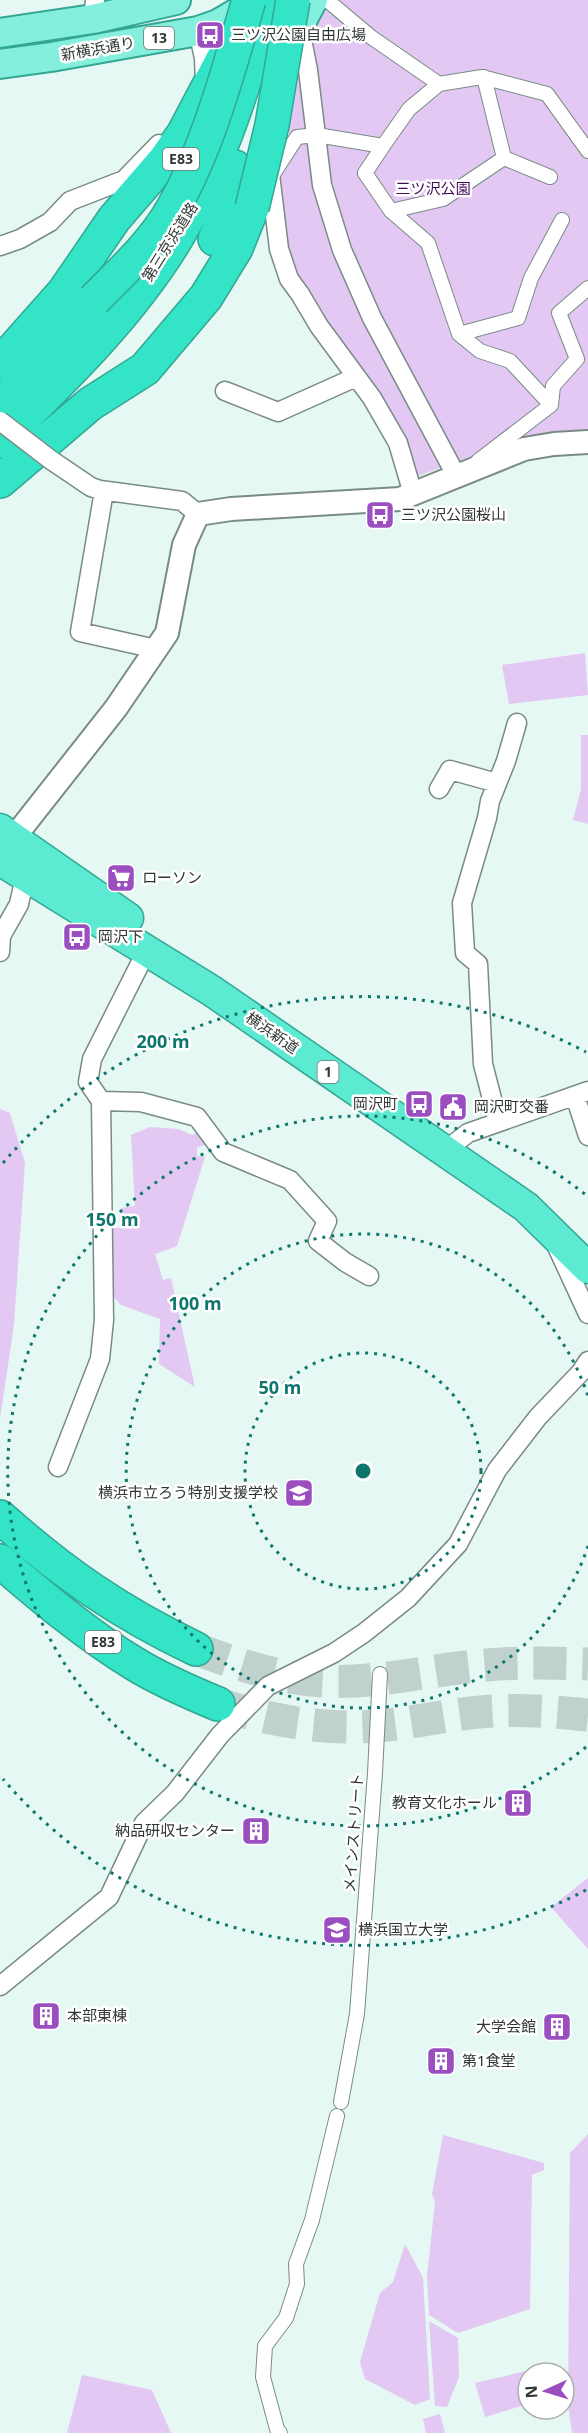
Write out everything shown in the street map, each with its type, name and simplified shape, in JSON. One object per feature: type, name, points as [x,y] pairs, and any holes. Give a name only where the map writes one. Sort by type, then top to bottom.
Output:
[{"type":"highway","points":[[0,364],[64,292],[114,219],[165,160],[184,133],[251,1]]},
{"type":"highway","points":[[0,407],[94,300],[144,249],[171,212],[195,165],[251,1]]},
{"type":"highway","name":"第三京浜道路","points":[[0,442],[91,349],[153,273],[193,208],[232,120],[251,1]]},
{"type":"highway","points":[[0,442],[77,384],[133,329],[173,279],[235,167],[273,64],[305,5]]},
{"type":"highway","points":[[90,404],[145,369],[188,320],[221,274],[236,248],[252,208],[305,5]]},
{"type":"highway","points":[[0,481],[90,404],[157,333],[197,280],[230,205],[235,167]]},
{"type":"highway","name":"横浜新道","points":[[3,846],[26,877],[212,991],[450,1148],[550,1207],[588,1239]]},
{"type":"highway","name":"横浜新道","points":[[3,846],[450,1148],[526,1207],[542,1222],[576,1264]]},
{"type":"highway","name":"E83","points":[[0,1517],[76,1580],[149,1626],[196,1649]]},
{"type":"highway","name":"E83","points":[[0,1561],[35,1591],[134,1664],[175,1686],[218,1704]]},
{"type":"highway","points":[[0,1567],[35,1591]]},
{"type":"main road","name":"新横浜通り","points":[[0,33],[94,9],[176,0]]},
{"type":"main road","name":"新横浜通り","points":[[0,64],[198,31],[218,24],[251,1]]},
{"type":"main road","points":[[0,70],[51,57]]},
{"type":"street","points":[[305,5],[371,38],[439,84]]},
{"type":"street","points":[[305,5],[322,185],[342,250],[372,318],[457,477]]},
{"type":"street","points":[[305,5],[275,85],[270,116],[270,179],[279,249],[289,279],[319,326],[372,398],[398,443],[413,494]]},
{"type":"street","points":[[0,246],[20,239],[50,222],[70,201],[124,180],[205,93],[204,58],[198,31]]},
{"type":"street","points":[[484,77],[504,158]]},
{"type":"street","points":[[551,405],[510,361],[480,351],[459,334],[428,243],[391,210],[365,173],[409,109],[439,84],[484,77],[546,94],[588,151]]},
{"type":"street","points":[[270,179],[297,137],[317,135],[383,146]]},
{"type":"street","points":[[504,158],[550,177]]},
{"type":"street","points":[[391,210],[443,199],[504,158]]},
{"type":"street","points":[[459,334],[518,318],[531,278],[562,220]]},
{"type":"street","points":[[457,477],[551,405],[553,386],[578,359],[559,313],[588,288]]},
{"type":"street","points":[[225,391],[278,412],[356,377]]},
{"type":"street","points":[[0,422],[91,487],[104,491],[182,501],[198,514],[231,509],[400,499],[524,449],[588,442]]},
{"type":"street","points":[[104,491],[80,632],[156,649]]},
{"type":"street","points":[[3,846],[116,708],[166,633],[184,545],[198,514]]},
{"type":"street","points":[[498,1122],[483,1064],[478,964],[465,953],[462,903],[490,801],[506,761],[517,723]]},
{"type":"street","points":[[439,789],[450,770],[497,783]]},
{"type":"street","points":[[0,952],[1,936],[19,904],[26,877]]},
{"type":"street","points":[[58,1467],[100,1359],[104,1320],[101,1101],[88,1082],[92,1059],[147,950]]},
{"type":"street","points":[[450,1148],[468,1133],[581,1094],[588,1136]]},
{"type":"street","points":[[101,1101],[141,1102],[197,1117],[223,1152],[290,1180],[327,1221],[318,1241],[345,1262],[369,1276]]},
{"type":"street","points":[[576,1264],[588,1290]]},
{"type":"street","points":[[576,1264],[588,1314]]},
{"type":"street","points":[[0,1986],[109,1897],[144,1822],[175,1793],[220,1735],[268,1686],[334,1653],[364,1633],[408,1598],[458,1544],[497,1470],[538,1417],[586,1368]]},
{"type":"street","name":"メインストリート","points":[[341,2102],[357,2014],[380,1674]]},
{"type":"street","points":[[280,2433],[263,2377],[265,2346],[286,2318],[297,2284],[296,2264],[312,2220],[338,2116]]},
{"type":"green space","name":"三ツ沢公園","points":[[325,0],[588,0],[588,441],[495,448],[418,476],[404,436],[295,275],[285,243],[277,176],[289,133],[294,59]]},
{"type":"green space","points":[[585,653],[588,695],[509,704],[502,665]]},
{"type":"green space","points":[[581,735],[588,735],[588,824],[573,820],[581,789]]},
{"type":"green space","points":[[0,1109],[10,1113],[25,1163],[14,1324],[0,1419]]},
{"type":"green space","points":[[150,1127],[179,1129],[192,1135],[199,1132],[205,1145],[197,1147],[197,1156],[205,1157],[177,1246],[155,1254],[163,1280],[171,1278],[195,1387],[159,1364],[160,1319],[121,1305],[108,1291],[107,1228],[123,1228],[121,1208],[135,1206],[131,1135]]},
{"type":"green space","points":[[588,1878],[588,1949],[551,1907]]},
{"type":"green space","points":[[588,2134],[588,2433],[572,2433],[570,2421],[576,2421],[576,2361],[568,2361],[570,2153]]},
{"type":"green space","points":[[443,2135],[544,2163],[544,2170],[532,2175],[530,2309],[458,2333],[429,2315],[427,2276],[435,2202],[432,2194]]},
{"type":"green space","points":[[405,2244],[423,2278],[430,2399],[415,2405],[365,2379],[360,2362],[380,2293],[393,2282]]},
{"type":"green space","points":[[429,2321],[458,2338],[459,2377],[447,2407],[435,2406]]},
{"type":"green space","points":[[516,2373],[516,2408],[485,2417],[475,2383]]},
{"type":"green space","points":[[82,2375],[152,2390],[171,2433],[67,2433]]},
{"type":"green space","points":[[440,2414],[445,2433],[426,2433],[423,2419]]},
{"type":"tunnel","points":[[196,1649],[275,1674],[324,1681],[386,1678],[500,1664],[588,1664]]},
{"type":"tunnel","points":[[218,1704],[284,1721],[335,1727],[382,1726],[470,1713],[514,1710],[588,1715]]},
{"type":"place","name":"三ツ沢公園自由広場","points":[[210,35]]},
{"type":"place","name":"三ツ沢公園桜山","points":[[380,515]]},
{"type":"place","name":"ローソン","points":[[121,878]]},
{"type":"place","name":"岡沢下","points":[[77,937]]},
{"type":"place","name":"岡沢町","points":[[419,1104]]},
{"type":"place","name":"岡沢町交番","points":[[453,1107]]},
{"type":"place","name":"横浜市立ろう特別支援学校","points":[[299,1493]]},
{"type":"place","name":"教育文化ホール","points":[[518,1803]]},
{"type":"place","name":"納品研収センター","points":[[256,1831]]},
{"type":"place","name":"横浜国立大学","points":[[337,1930]]},
{"type":"place","name":"本部東棟","points":[[46,2016]]},
{"type":"place","name":"大学会館","points":[[557,2027]]},
{"type":"place","name":"第1食堂","points":[[441,2061]]}]
